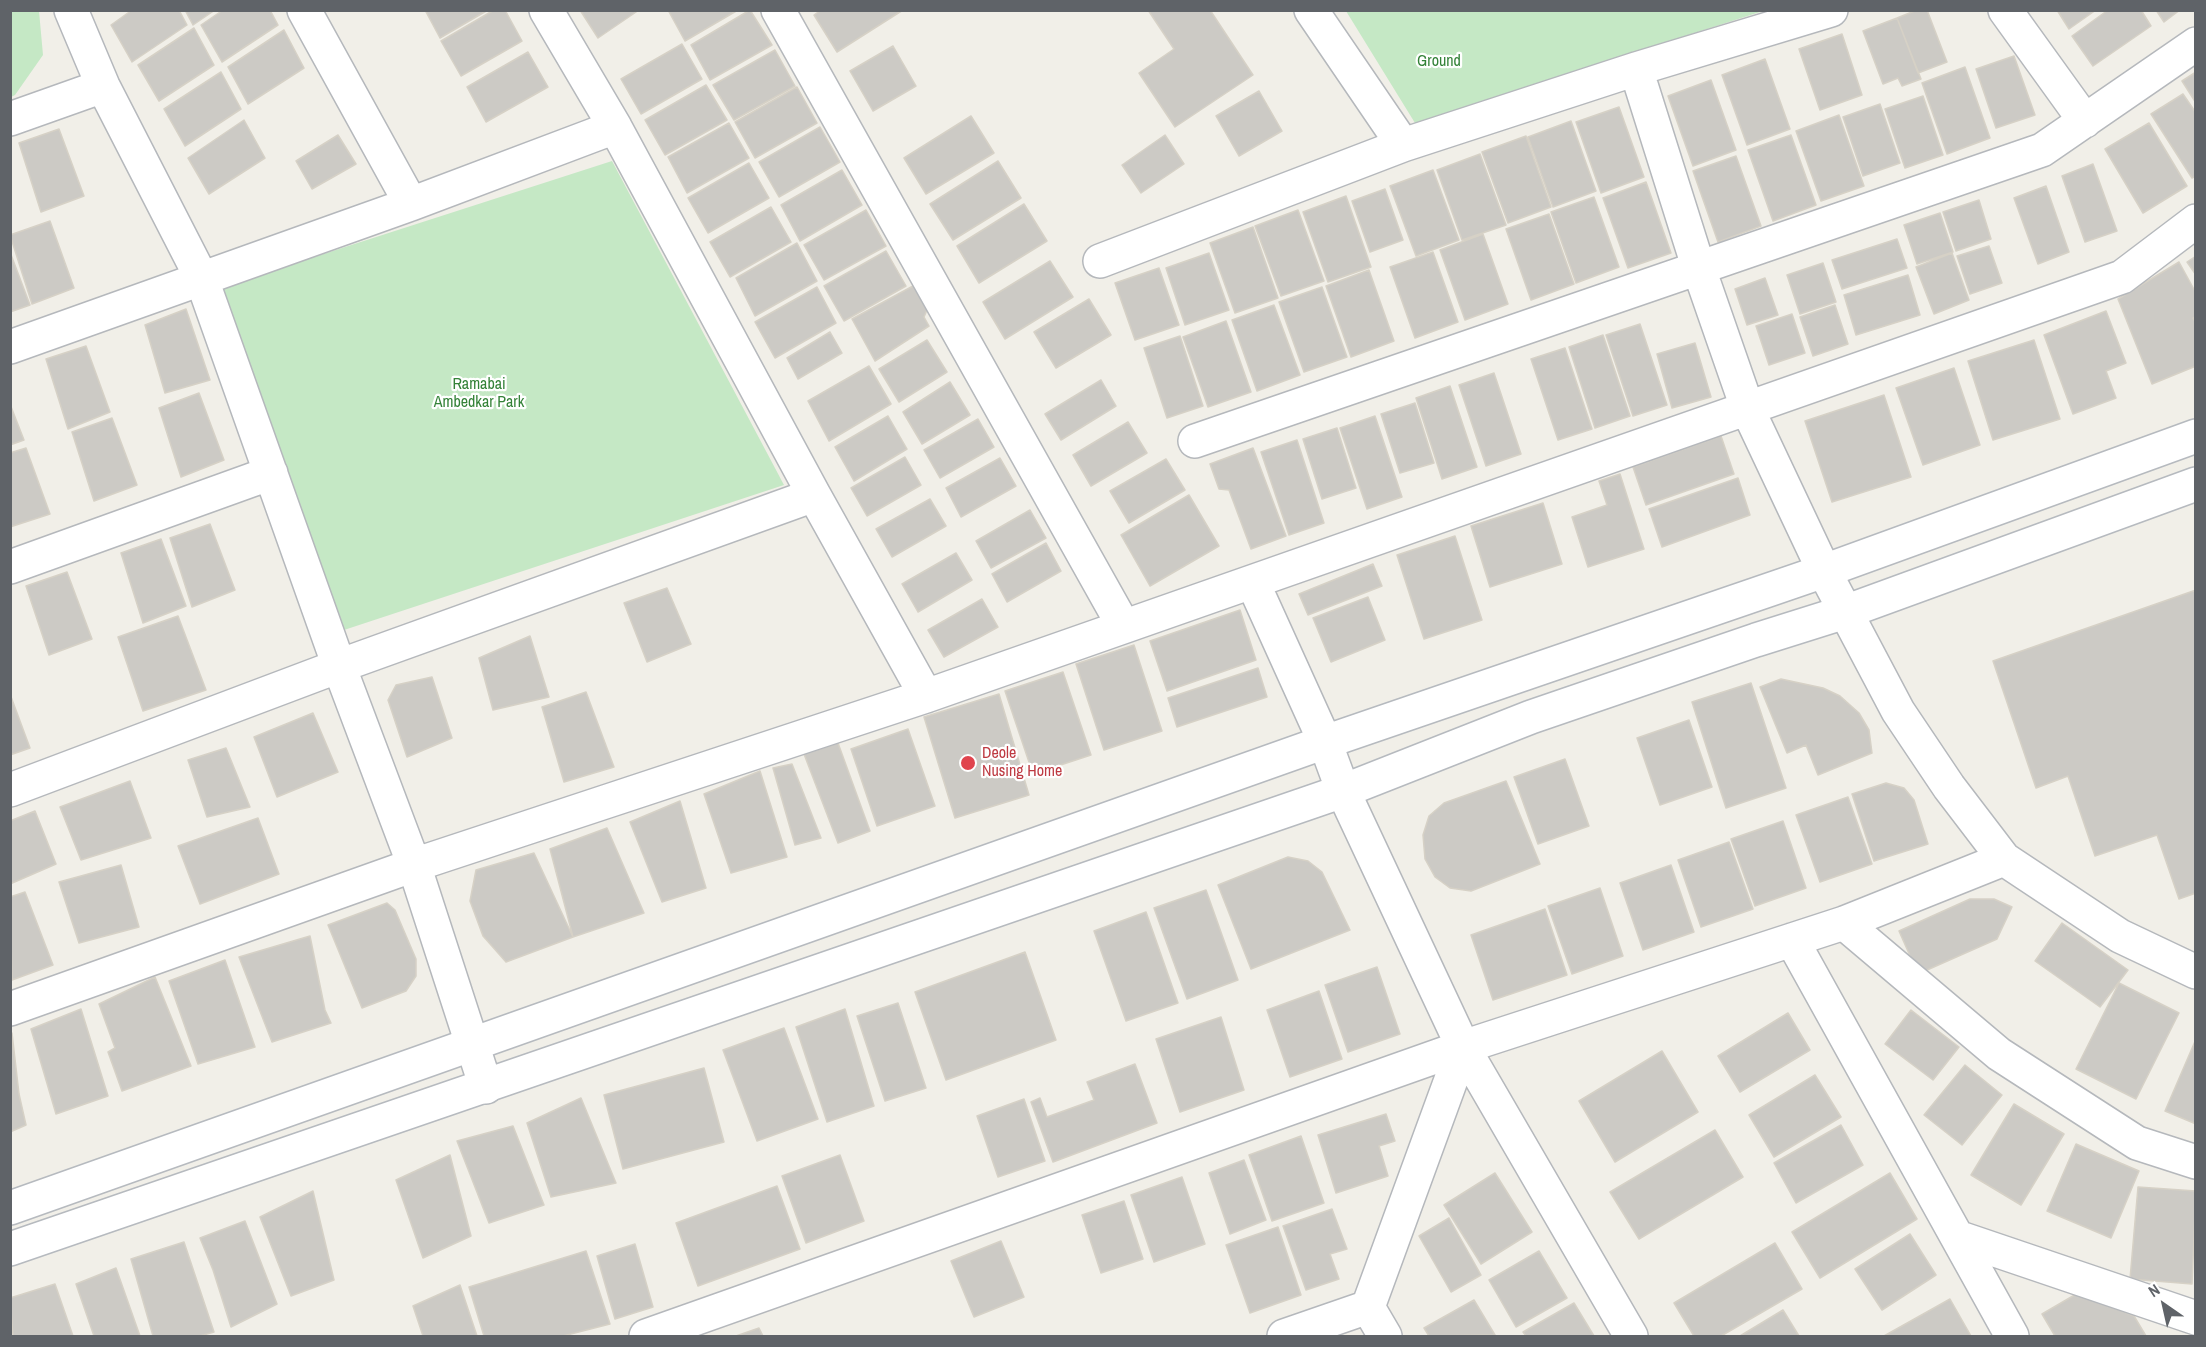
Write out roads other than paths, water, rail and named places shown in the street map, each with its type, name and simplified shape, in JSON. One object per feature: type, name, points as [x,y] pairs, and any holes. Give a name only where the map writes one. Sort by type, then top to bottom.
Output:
[{"type":"street","points":[[71,10],[103,86],[201,277],[339,666],[414,865],[486,1087]]},
{"type":"street","points":[[304,10],[411,204]]},
{"type":"street","points":[[546,10],[615,127],[814,495],[926,696]]},
{"type":"street","points":[[778,10],[1123,625]]},
{"type":"street","points":[[1311,10],[1403,145]]},
{"type":"street","points":[[1100,261],[1403,145],[1636,69],[1831,10]]},
{"type":"street","points":[[2005,10],[2085,121]]},
{"type":"street","points":[[1195,441],[2042,150],[2196,44]]},
{"type":"street","points":[[1636,69],[1699,269],[1748,410],[1824,571],[1898,711],[1949,787],[2004,859],[2120,936],[2196,972]]},
{"type":"street","points":[[10,119],[103,86]]},
{"type":"street","points":[[10,346],[411,204],[615,127]]},
{"type":"street","points":[[10,1010],[414,865],[926,696],[1123,625],[1253,583],[2122,277],[2196,221]]},
{"type":"street","points":[[10,1208],[1325,742],[1824,571],[2196,436]]},
{"type":"street","points":[[10,567],[270,473]]},
{"type":"street","points":[[10,1249],[1342,791],[1531,717],[1845,612],[2196,484]]},
{"type":"street","points":[[10,790],[339,666],[814,495]]},
{"type":"street","points":[[1253,583],[1325,742],[1342,791],[1463,1047],[1631,1336]]},
{"type":"street","points":[[646,1336],[686,1330],[1463,1047],[1844,923],[2004,859]]},
{"type":"street","points":[[1844,923],[2008,1060],[2137,1143],[2196,1162]]},
{"type":"street","points":[[1792,940],[2012,1336]]},
{"type":"street","points":[[1384,1336],[1368,1307],[1463,1047]]},
{"type":"street","points":[[1956,1237],[2196,1318]]},
{"type":"street","points":[[1284,1336],[1368,1307]]},
{"type":"place","name":"Deole Nusing Home","points":[[968,763]]},
{"type":"park label","name":"Ground","points":[[1439,62]]},
{"type":"park label","name":"Ramabai Ambedkar Park","points":[[479,394]]}]
